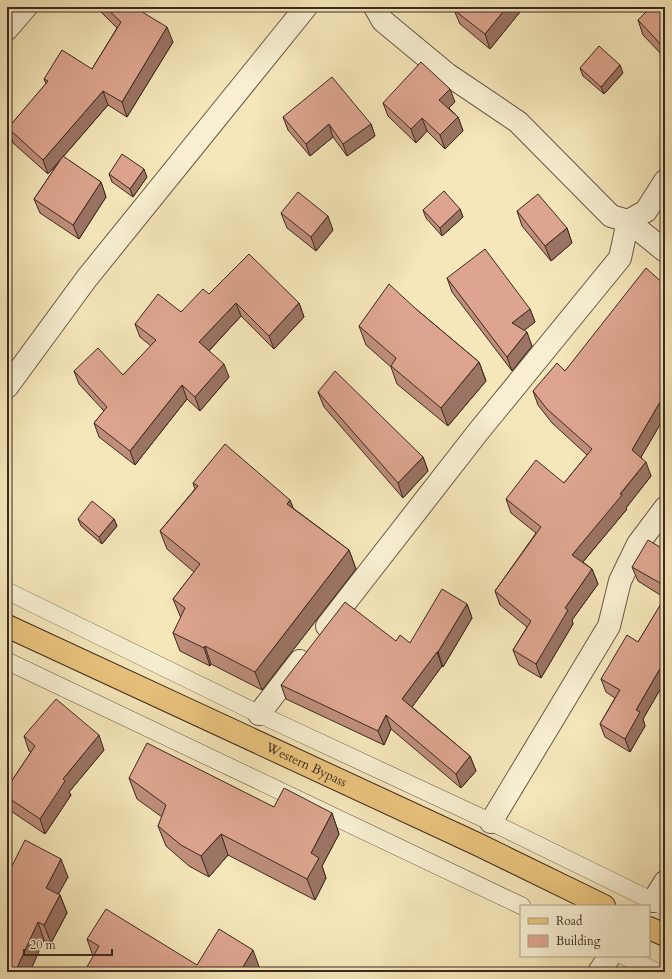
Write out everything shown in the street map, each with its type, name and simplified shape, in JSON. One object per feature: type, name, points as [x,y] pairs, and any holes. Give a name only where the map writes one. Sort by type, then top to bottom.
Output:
[{"type":"main road","name":"Western Bypass","points":[[7,626],[477,844],[602,905]]},
{"type":"main road","points":[[650,928],[665,935]]},
{"type":"street","points":[[7,29],[26,7]]},
{"type":"street","points":[[7,387],[87,278],[306,7]]},
{"type":"street","points":[[375,7],[382,21],[447,74],[518,122],[610,216],[628,221],[665,250]]},
{"type":"street","points":[[259,714],[478,432],[620,258],[628,221],[646,211],[665,181]]},
{"type":"street","points":[[491,822],[609,626],[620,581],[638,544],[665,508]]},
{"type":"street","points":[[659,904],[665,882]]},
{"type":"street","points":[[599,972],[609,957]]},
{"type":"lane","points":[[7,591],[259,714],[491,822],[659,904]]},
{"type":"lane","points":[[7,661],[520,905]]},
{"type":"lane","points":[[626,957],[657,972]]},
{"type":"building","points":[[105,7],[134,7],[167,27],[122,102],[103,91],[43,160],[8,128],[48,81],[44,79],[62,50],[92,69],[121,22]]},
{"type":"building","points":[[457,7],[507,7],[485,34],[454,10]]},
{"type":"building","points":[[651,7],[665,7],[665,49],[638,20]]},
{"type":"building","points":[[599,46],[620,65],[601,87],[580,68]]},
{"type":"building","points":[[421,62],[450,89],[439,100],[458,117],[440,135],[422,118],[411,129],[383,103]]},
{"type":"building","points":[[332,77],[371,124],[343,144],[329,124],[306,144],[283,117]]},
{"type":"building","points":[[122,154],[144,169],[130,189],[109,174]]},
{"type":"building","points":[[63,156],[101,182],[73,225],[34,199]]},
{"type":"building","points":[[444,191],[460,209],[440,228],[423,210]]},
{"type":"building","points":[[298,192],[328,216],[311,237],[281,213]]},
{"type":"building","points":[[538,194],[567,228],[545,246],[517,211]]},
{"type":"building","points":[[485,249],[530,309],[512,323],[527,332],[507,357],[447,278]]},
{"type":"building","points":[[249,254],[299,303],[269,336],[236,303],[199,342],[224,364],[195,397],[182,385],[130,451],[94,423],[107,407],[74,371],[98,348],[123,375],[156,340],[135,324],[158,294],[181,312],[203,289],[209,294]]},
{"type":"building","points":[[646,268],[665,285],[665,405],[660,402],[632,450],[646,462],[620,494],[622,495],[572,555],[592,569],[565,608],[568,610],[536,664],[513,650],[531,621],[495,591],[541,527],[506,499],[536,460],[564,483],[592,449],[547,409],[533,391],[557,363],[565,371]]},
{"type":"building","points":[[389,284],[416,309],[479,362],[441,408],[391,366],[396,358],[359,326]]},
{"type":"building","points":[[335,371],[423,457],[398,483],[318,392]]},
{"type":"building","points":[[225,444],[290,500],[287,504],[349,550],[255,672],[205,646],[204,648],[173,633],[185,608],[173,599],[200,564],[160,531],[198,486],[193,483]]},
{"type":"building","points":[[92,501],[114,519],[99,537],[78,519]]},
{"type":"building","points":[[648,540],[665,550],[665,574],[660,583],[632,567]]},
{"type":"building","points":[[442,589],[467,604],[438,652],[402,699],[470,756],[456,774],[386,715],[378,731],[281,685],[345,602],[396,641],[400,635],[410,643]]},
{"type":"building","points":[[665,597],[665,660],[636,710],[640,712],[625,739],[600,724],[620,690],[601,679],[627,635],[638,642]]},
{"type":"building","points":[[56,699],[99,735],[63,779],[65,781],[40,819],[7,797],[7,788],[35,746],[24,736]]},
{"type":"building","points":[[147,743],[274,807],[284,788],[332,813],[311,853],[319,858],[307,879],[221,834],[201,856],[181,845],[158,826],[166,805],[129,778]]},
{"type":"building","points":[[25,840],[61,859],[46,888],[60,895],[44,925],[38,922],[15,972],[7,972],[7,866],[11,868]]},
{"type":"building","points":[[106,909],[197,965],[219,929],[253,950],[240,972],[84,972],[99,946],[87,939]]}]
